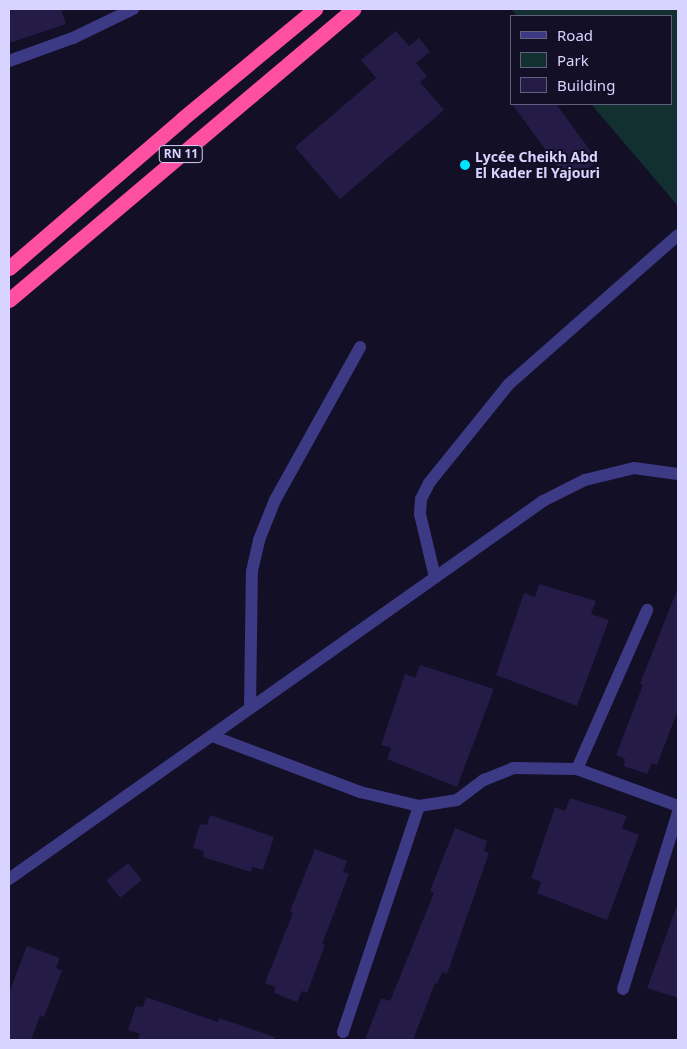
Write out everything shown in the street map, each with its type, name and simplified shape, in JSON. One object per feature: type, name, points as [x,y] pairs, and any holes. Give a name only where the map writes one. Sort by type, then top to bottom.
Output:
[{"type":"highway","name":"RN 11","points":[[9,268],[182,119],[315,9]]},
{"type":"highway","name":"RN 11","points":[[9,300],[353,9]]},
{"type":"street","points":[[9,61],[73,38],[131,9]]},
{"type":"street","points":[[435,578],[420,514],[421,499],[429,483],[509,384],[678,236]]},
{"type":"street","points":[[250,708],[252,571],[259,540],[275,500],[360,347]]},
{"type":"street","points":[[9,879],[543,501],[585,480],[634,468],[678,474]]},
{"type":"street","points":[[577,768],[647,610]]},
{"type":"street","points":[[212,736],[360,792],[419,806],[457,800],[484,780],[513,768],[577,768],[678,806]]},
{"type":"street","points":[[343,1032],[419,806]]},
{"type":"street","points":[[623,989],[678,812]]},
{"type":"green space","points":[[511,9],[678,9],[678,206],[592,105],[672,105],[672,15],[516,15]]},
{"type":"building","points":[[9,9],[61,9],[66,24],[9,43]]},
{"type":"building","points":[[396,31],[409,46],[419,38],[430,52],[416,63],[427,76],[420,82],[444,110],[340,199],[295,147],[376,78],[361,60]]},
{"type":"building","points":[[513,105],[557,105],[598,161],[569,182]]},
{"type":"building","points":[[539,584],[596,601],[591,614],[609,620],[577,706],[496,675],[524,593],[535,597]]},
{"type":"building","points":[[677,590],[678,710],[657,765],[652,763],[647,774],[624,766],[625,759],[616,755],[643,685],[640,684]]},
{"type":"building","points":[[420,665],[494,689],[457,787],[387,759],[391,748],[381,745],[405,674],[415,678]]},
{"type":"building","points":[[570,798],[627,816],[622,828],[639,835],[607,920],[537,893],[541,882],[531,878],[555,807],[565,811]]},
{"type":"building","points":[[210,815],[274,837],[263,870],[252,867],[251,872],[203,857],[204,851],[193,848],[200,824],[207,825]]},
{"type":"building","points":[[455,828],[487,841],[484,851],[489,853],[447,974],[442,972],[437,984],[435,983],[413,1040],[365,1040],[381,998],[390,1001],[434,893],[430,891]]},
{"type":"building","points":[[315,849],[347,861],[343,872],[349,874],[322,944],[325,945],[307,993],[302,991],[297,1002],[274,993],[275,987],[265,983],[293,913],[290,911]]},
{"type":"building","points":[[128,863],[142,880],[120,898],[106,881]]},
{"type":"building","points":[[676,908],[678,909],[678,998],[647,988]]},
{"type":"building","points":[[27,946],[60,958],[56,968],[62,971],[44,1017],[40,1016],[31,1040],[9,1040],[9,993]]},
{"type":"building","points":[[146,997],[218,1022],[219,1018],[275,1037],[274,1040],[138,1040],[140,1034],[128,1030],[136,1006],[143,1007]]},
{"type":"place","name":"Lycée Cheikh Abd El Kader El Yajouri","points":[[465,165]]}]
